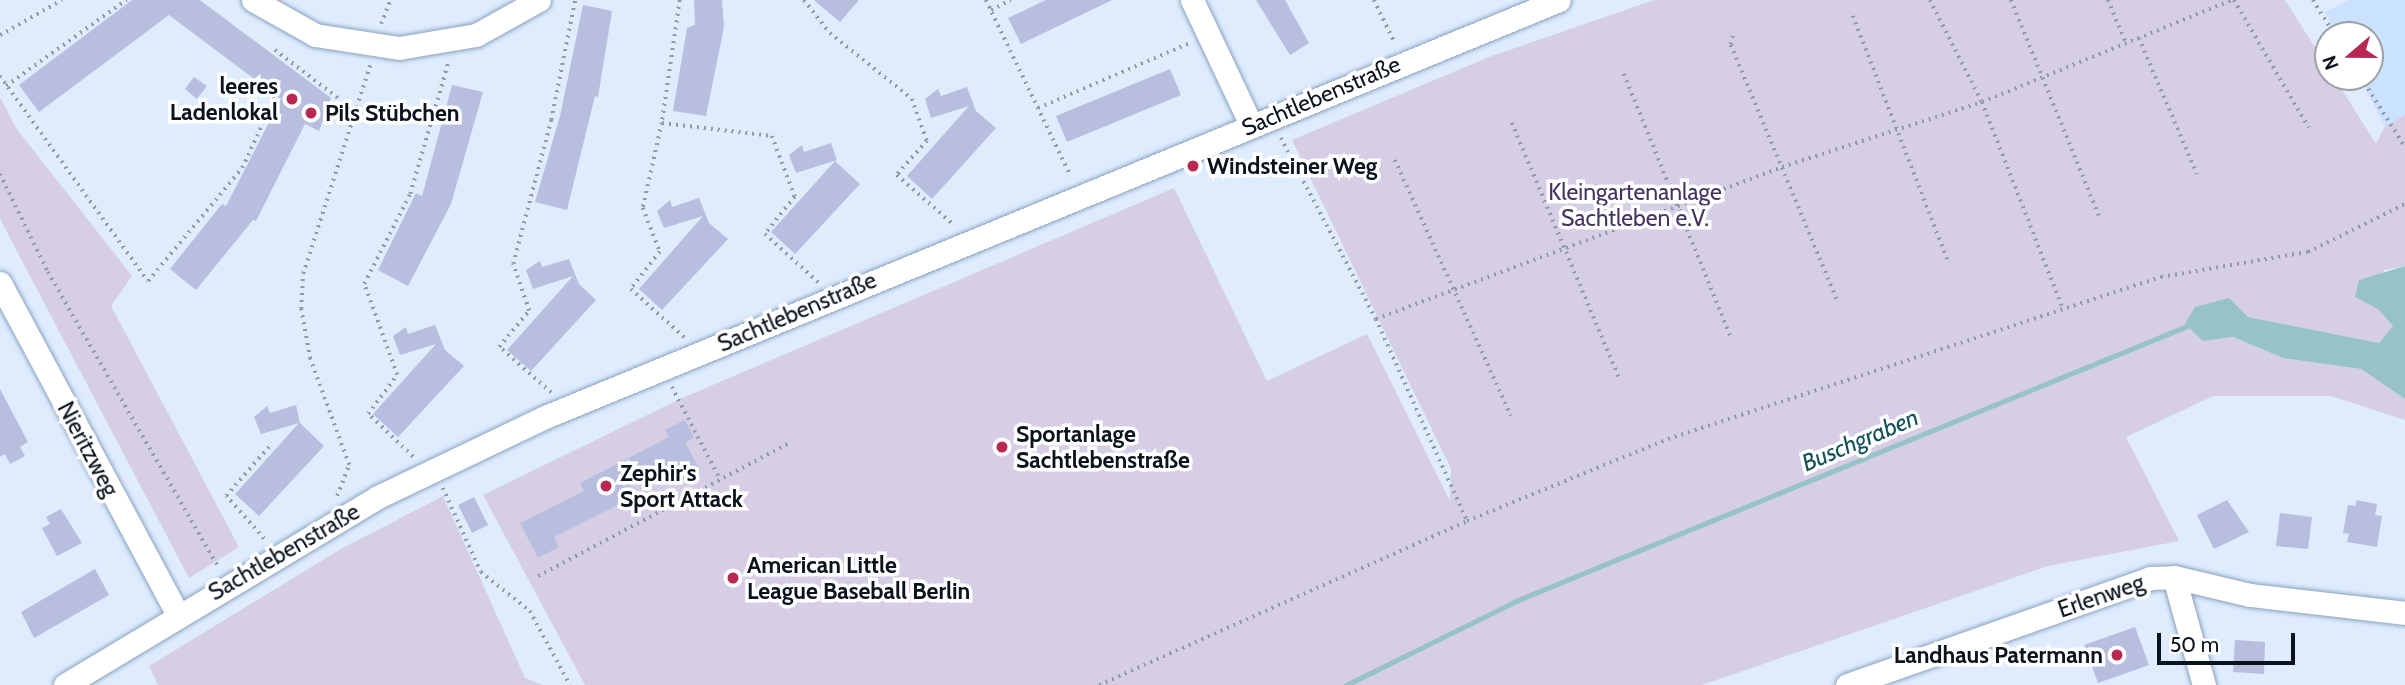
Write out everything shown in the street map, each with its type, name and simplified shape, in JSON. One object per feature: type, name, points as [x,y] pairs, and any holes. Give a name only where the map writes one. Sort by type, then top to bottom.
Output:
[{"type":"street","points":[[253,0],[315,35],[399,48],[476,35],[539,0]]},
{"type":"street","points":[[1192,0],[1251,125]]},
{"type":"street","name":"Sachtlebenstraße","points":[[65,685],[177,615],[377,497],[545,417],[1559,0]]},
{"type":"street","name":"Nieritzweg","points":[[0,283],[177,615]]},
{"type":"street","points":[[2174,577],[2204,685]]},
{"type":"street","name":"Erlenweg","points":[[1858,683],[2150,578],[2174,577],[2250,595],[2405,612]]},
{"type":"path","points":[[0,35],[62,0]]},
{"type":"path","points":[[6,86],[127,0]]},
{"type":"path","points":[[378,33],[390,0]]},
{"type":"path","points":[[551,393],[499,347],[529,312],[513,264],[551,120],[575,0]]},
{"type":"path","points":[[680,0],[662,123],[643,208],[660,252],[631,289],[684,337]]},
{"type":"path","points":[[804,0],[830,33],[912,99],[927,141],[897,175],[954,225]]},
{"type":"path","points":[[986,0],[1071,177]]},
{"type":"path","points":[[991,10],[1012,0]]},
{"type":"path","points":[[1374,0],[1395,43]]},
{"type":"path","points":[[1930,0],[1982,102],[2062,306]]},
{"type":"path","points":[[2011,0],[2099,216]]},
{"type":"path","points":[[2108,0],[2126,43]]},
{"type":"path","points":[[2214,0],[2218,6]]},
{"type":"path","points":[[1376,319],[1782,167],[1982,102],[2233,0],[2309,128]]},
{"type":"path","points":[[2313,0],[2326,21]]},
{"type":"path","points":[[1853,16],[1949,263]]},
{"type":"path","points":[[1733,36],[1731,45],[1838,302]]},
{"type":"path","points":[[2139,38],[2197,174]]},
{"type":"path","points":[[1038,108],[1192,42]]},
{"type":"path","points":[[275,50],[355,111]]},
{"type":"path","points":[[413,457],[368,414],[397,375],[364,284],[410,194],[450,58]]},
{"type":"path","points":[[337,496],[349,465],[310,359],[301,309],[306,262],[370,65]]},
{"type":"path","points":[[1624,74],[1731,337]]},
{"type":"path","points":[[0,76],[148,281],[242,167],[274,99],[266,93]]},
{"type":"path","points":[[2370,91],[2405,147]]},
{"type":"path","points":[[662,123],[772,136],[794,197],[765,234],[818,282]]},
{"type":"path","points":[[1512,124],[1619,378]]},
{"type":"path","points":[[1282,138],[1376,319],[1467,521]]},
{"type":"path","points":[[1395,160],[1511,416]]},
{"type":"path","points":[[0,174],[48,272],[218,566]]},
{"type":"path","points":[[1099,685],[1467,521],[1668,439],[2062,306],[2161,277],[2308,252],[2405,205]]},
{"type":"path","points":[[672,387],[720,479]]},
{"type":"path","points":[[264,539],[226,496],[272,443]]},
{"type":"path","points":[[538,576],[787,444]]},
{"type":"path","points":[[443,488],[481,572],[530,611],[570,685]]},
{"type":"shaded area","points":[[2349,0],[2405,0],[2405,115],[2385,126],[2366,91],[2384,91],[2384,21],[2330,21],[2325,12]]},
{"type":"shaded area","points":[[2405,266],[2405,399],[2361,369],[2283,358],[2233,337],[2203,341],[2185,324],[2195,307],[2229,298],[2248,317],[2379,343],[2393,326],[2378,309],[2355,297],[2359,280]]},
{"type":"green space","name":"Kleingartenanlage Sachtleben e.V.","points":[[1654,0],[2285,0],[2314,46],[2314,91],[2343,91],[2376,144],[2385,126],[2405,115],[2405,266],[2384,270],[2378,309],[2393,326],[2379,343],[2248,317],[2203,341],[2233,337],[2283,358],[2361,369],[2405,399],[2405,420],[2331,396],[2213,396],[2126,437],[2179,541],[2048,566],[1702,685],[585,685],[483,495],[680,399],[1174,188],[1267,381],[1367,334],[1450,501],[1451,469],[1292,140],[1489,57]]},
{"type":"green space","points":[[0,97],[16,128],[132,276],[111,306],[239,547],[189,578],[0,219]]},
{"type":"green space","points":[[443,496],[525,678],[543,685],[158,685],[149,666],[341,549]]},
{"type":"building","points":[[132,0],[200,0],[331,98],[319,131],[305,124],[256,221],[253,220],[196,290],[170,269],[222,204],[226,206],[281,99],[169,15],[39,112],[19,85]]},
{"type":"building","points":[[694,0],[722,0],[724,27],[706,116],[673,111],[687,28],[695,25]]},
{"type":"building","points":[[814,0],[859,0],[840,22]]},
{"type":"building","points":[[1046,0],[1112,0],[1021,44],[1008,18]]},
{"type":"building","points":[[1256,0],[1285,0],[1309,43],[1290,55]]},
{"type":"building","points":[[583,5],[612,11],[598,97],[595,96],[567,210],[535,202],[560,116]]},
{"type":"building","points":[[1170,69],[1181,95],[1067,142],[1056,116]]},
{"type":"building","points":[[194,77],[207,86],[197,99],[185,89]]},
{"type":"building","points":[[452,85],[483,92],[451,204],[408,286],[378,270],[416,193],[422,196]]},
{"type":"building","points":[[967,87],[976,111],[996,128],[932,199],[907,176],[969,106],[931,118],[925,99],[938,89],[941,96]]},
{"type":"building","points":[[831,143],[837,160],[796,173],[789,155],[802,145],[804,152]]},
{"type":"building","points":[[835,161],[860,184],[795,254],[771,232]]},
{"type":"building","points":[[699,198],[709,223],[728,239],[662,310],[639,289],[703,216],[664,228],[657,211],[670,200],[672,207]]},
{"type":"building","points":[[569,259],[579,284],[596,300],[531,371],[507,350],[573,276],[533,289],[526,270],[540,261],[542,267]]},
{"type":"building","points":[[435,325],[445,350],[464,366],[398,437],[373,414],[436,344],[400,355],[393,336],[406,327],[408,334]]},
{"type":"building","points":[[0,389],[28,442],[20,447],[25,456],[10,464],[5,454],[0,457]]},
{"type":"building","points":[[296,405],[300,423],[324,446],[259,516],[235,494],[299,423],[261,434],[254,417],[267,406],[270,413]]},
{"type":"building","name":"Zephir's Sport Attack","points":[[685,420],[694,438],[685,442],[700,471],[678,482],[670,466],[622,490],[628,500],[554,537],[559,547],[538,558],[520,523],[584,491],[580,483],[669,437],[665,430]]},
{"type":"building","points":[[474,497],[488,525],[472,533],[458,505]]},
{"type":"building","points":[[2227,500],[2249,532],[2214,549],[2197,515]]},
{"type":"building","points":[[2356,500],[2377,504],[2375,515],[2382,516],[2377,547],[2347,542],[2349,534],[2343,533],[2348,505],[2356,506]]},
{"type":"building","points":[[61,509],[82,543],[57,556],[42,528],[50,524],[46,517]]},
{"type":"building","points":[[2280,513],[2312,517],[2308,549],[2276,546]]},
{"type":"building","points":[[95,569],[109,595],[34,638],[21,612]]},
{"type":"building","name":"Landhaus Patermann","points":[[2135,627],[2149,665],[2098,683],[2084,645]]},
{"type":"building","points":[[2235,640],[2265,642],[2264,674],[2233,672]]},
{"type":"waterway","name":"Buschgraben","points":[[1346,685],[1518,600],[2192,324]]},
{"type":"place","name":"leeres Ladenlokal","points":[[292,99]]},
{"type":"place","name":"Pils Stübchen","points":[[311,113]]},
{"type":"place","name":"Windsteiner Weg","points":[[1193,166]]},
{"type":"place","name":"Sportanlage Sachtlebenstraße","points":[[1002,447]]},
{"type":"place","name":"Zephir's Sport Attack","points":[[606,486]]},
{"type":"place","name":"American Little League Baseball Berlin","points":[[733,578]]},
{"type":"place","name":"Landhaus Patermann","points":[[2117,655]]}]
